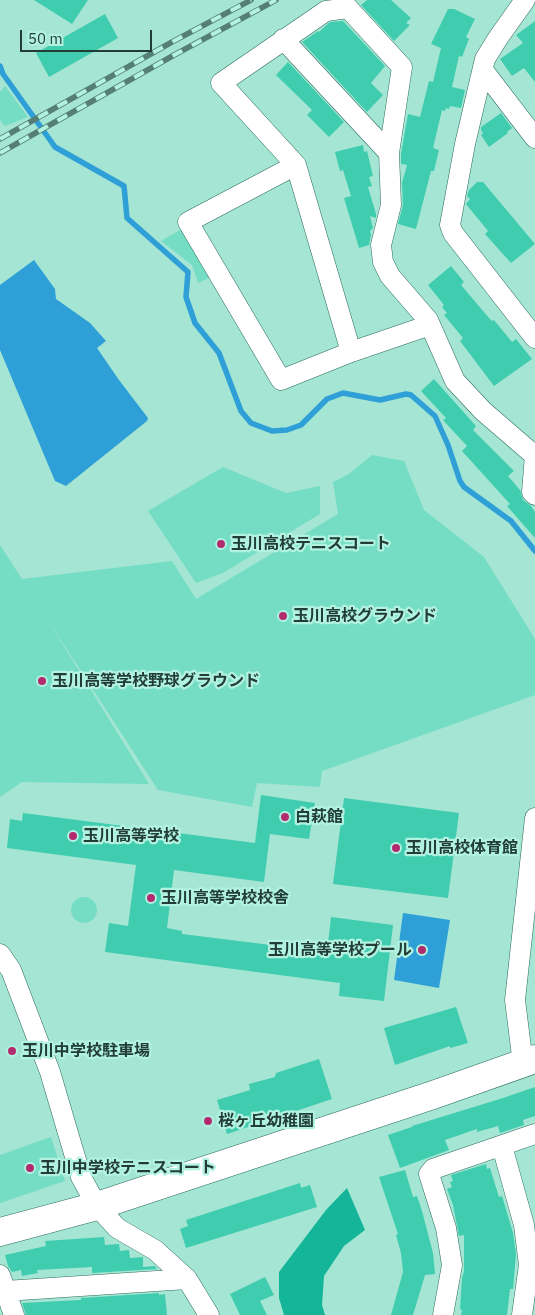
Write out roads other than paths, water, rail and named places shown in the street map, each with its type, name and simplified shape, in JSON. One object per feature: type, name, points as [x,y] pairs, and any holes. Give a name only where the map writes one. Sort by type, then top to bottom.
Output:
[{"type":"street","points":[[525,0],[485,59],[465,144],[450,226],[453,234],[535,338]]},
{"type":"street","points":[[351,352],[296,165],[220,83],[326,11],[348,8],[402,67],[389,153],[390,205],[380,245],[383,262],[390,276],[428,320],[455,381],[483,411],[535,455],[532,492],[535,496]]},
{"type":"street","points":[[283,39],[389,153]]},
{"type":"street","points":[[482,70],[535,138]]},
{"type":"street","points":[[296,165],[188,222],[281,380],[351,352],[430,325]]},
{"type":"street","points":[[0,1232],[97,1206],[529,1062],[515,1000],[535,818]]},
{"type":"street","points":[[0,954],[11,970],[50,1072],[81,1177],[97,1206],[117,1228],[155,1250],[187,1279],[209,1315]]},
{"type":"street","points":[[443,1315],[452,1265],[446,1228],[429,1174],[433,1169],[535,1134]]},
{"type":"street","points":[[502,1146],[524,1225],[529,1265],[522,1315]]},
{"type":"street","points":[[14,1315],[3,1283],[187,1279]]},
{"type":"water","points":[[34,260],[55,289],[56,299],[90,323],[106,341],[97,348],[148,418],[147,421],[66,486],[55,481],[0,350],[0,285]]},
{"type":"water","name":"玉川高等学校プール","points":[[403,913],[450,920],[439,988],[394,980]]},
{"type":"waterway","points":[[0,66],[3,74],[55,147],[124,186],[127,218],[188,272],[186,297],[195,323],[219,353],[241,411],[251,423],[272,431],[287,430],[301,425],[327,399],[343,393],[380,400],[406,394],[411,395],[435,416],[464,487],[511,521],[535,551]]},
{"type":"railway","points":[[0,139],[172,42],[251,0]]},
{"type":"railway","points":[[0,153],[276,0]]},
{"type":"place","name":"玉川高校テニスコート","points":[[221,544]]},
{"type":"place","name":"玉川高校グラウンド","points":[[283,616]]},
{"type":"place","name":"玉川高等学校野球グラウンド","points":[[42,681]]},
{"type":"place","name":"白萩館","points":[[285,817]]},
{"type":"place","name":"玉川高等学校","points":[[73,836]]},
{"type":"place","name":"玉川高校体育館","points":[[396,848]]},
{"type":"place","name":"玉川高等学校校舎","points":[[151,898]]},
{"type":"place","name":"玉川高等学校プール","points":[[422,950]]},
{"type":"place","name":"玉川中学校駐車場","points":[[12,1051]]},
{"type":"place","name":"桜ヶ丘幼稚園","points":[[208,1121]]},
{"type":"place","name":"玉川中学校テニスコート","points":[[30,1168]]}]
